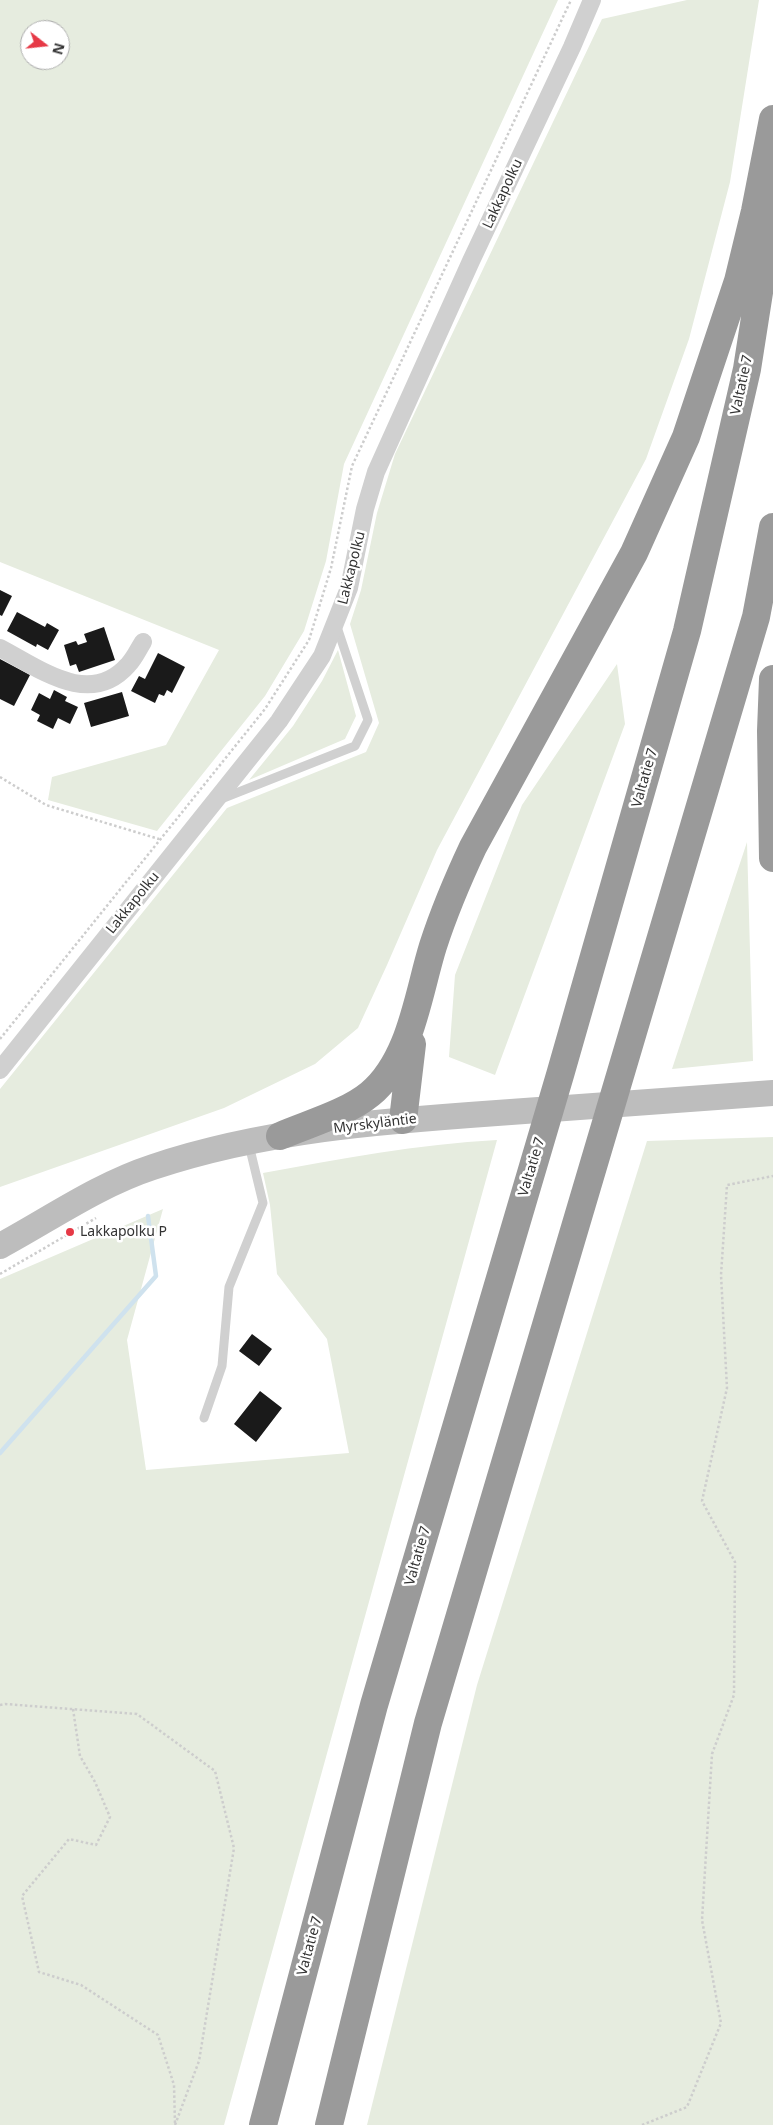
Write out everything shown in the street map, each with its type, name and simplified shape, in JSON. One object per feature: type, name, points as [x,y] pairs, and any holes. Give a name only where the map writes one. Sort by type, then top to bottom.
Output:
[{"type":"highway","points":[[280,1136],[343,1110],[370,1094],[394,1067],[416,1013],[438,931],[450,898],[473,847],[634,553],[686,437],[738,281],[755,211],[773,118]]},
{"type":"highway","name":"Valtatie 7","points":[[263,2125],[374,1705],[560,1075],[687,631],[747,369],[773,203]]},
{"type":"highway","points":[[329,2125],[428,1723],[756,617],[773,527]]},
{"type":"highway","points":[[773,679],[771,731],[773,858]]},
{"type":"highway","points":[[404,1120],[416,1013]]},
{"type":"street","name":"Lakkapolku","points":[[0,1070],[280,721],[322,656],[349,588],[365,510],[376,472],[592,0]]},
{"type":"street","points":[[0,648],[60,679],[83,686],[98,685],[115,677],[129,664],[143,642]]},
{"type":"street","name":"Myrskyläntie","points":[[0,1246],[99,1190],[152,1167],[248,1142],[404,1120],[773,1093]]},
{"type":"lane","points":[[217,800],[355,746],[368,720],[336,624]]},
{"type":"lane","points":[[204,1418],[222,1366],[229,1287],[263,1204],[248,1142]]},
{"type":"path","points":[[0,1039],[265,709],[309,640],[331,568],[352,466],[571,0]]},
{"type":"path","points":[[0,777],[46,805],[159,839]]},
{"type":"path","points":[[642,2125],[687,2107],[721,2023],[702,1920],[712,1754],[734,1695],[735,1562],[702,1501],[727,1388],[721,1275],[728,1185],[773,1176]]},
{"type":"path","points":[[0,1274],[96,1218]]},
{"type":"path","points":[[0,1705],[137,1714],[215,1771],[234,1848],[199,2061],[175,2125]]},
{"type":"path","points":[[73,1709],[80,1756],[95,1782],[110,1816],[96,1844],[69,1839],[22,1896],[39,1972],[81,1985],[158,2035],[174,2085],[175,2125]]},
{"type":"shaded area","points":[[0,0],[558,0],[344,464],[326,561],[304,631],[265,696],[157,831],[48,800],[52,777],[166,745],[219,650],[0,562]]},
{"type":"shaded area","points":[[687,0],[759,0],[730,182],[689,339],[646,459],[437,850],[358,1028],[315,1064],[224,1108],[0,1187],[0,1089],[227,808],[366,752],[379,723],[350,624],[361,590],[377,513],[395,454],[602,19]]},
{"type":"shaded area","points":[[338,650],[356,716],[345,739],[249,780],[293,726],[322,681]]},
{"type":"shaded area","points":[[617,664],[625,724],[495,1075],[449,1057],[455,975],[522,805]]},
{"type":"shaded area","points":[[747,842],[753,1061],[672,1069]]},
{"type":"shaded area","points":[[773,1137],[773,2125],[367,2125],[477,1685],[647,1141]]},
{"type":"shaded area","points":[[497,1140],[224,2125],[0,2125],[0,1279],[163,1209],[127,1340],[146,1470],[349,1453],[327,1339],[277,1274],[270,1205],[263,1173],[350,1157],[438,1145]]},
{"type":"building","points":[[0,590],[12,596],[2,616],[0,615]]},
{"type":"building","points":[[17,612],[45,627],[47,623],[59,630],[48,650],[37,644],[36,647],[7,631]]},
{"type":"building","points":[[104,627],[115,660],[79,672],[76,664],[70,666],[64,645],[76,641],[78,645],[87,642],[84,634]]},
{"type":"building","points":[[158,653],[185,667],[172,693],[167,690],[164,696],[159,694],[155,703],[131,691],[139,676],[145,679]]},
{"type":"building","points":[[0,659],[30,675],[14,706],[0,699]]},
{"type":"building","points":[[54,690],[67,697],[65,701],[78,707],[70,724],[58,718],[53,729],[37,721],[40,715],[31,710],[39,693],[50,699]]},
{"type":"building","points":[[122,692],[129,716],[91,727],[84,703]]},
{"type":"building","points":[[252,1334],[272,1349],[259,1366],[239,1351]]},
{"type":"building","points":[[260,1391],[282,1408],[256,1442],[234,1424]]},
{"type":"waterway","points":[[0,1453],[156,1276],[148,1216]]},
{"type":"place","name":"Lakkapolku P","points":[[70,1232]]}]
